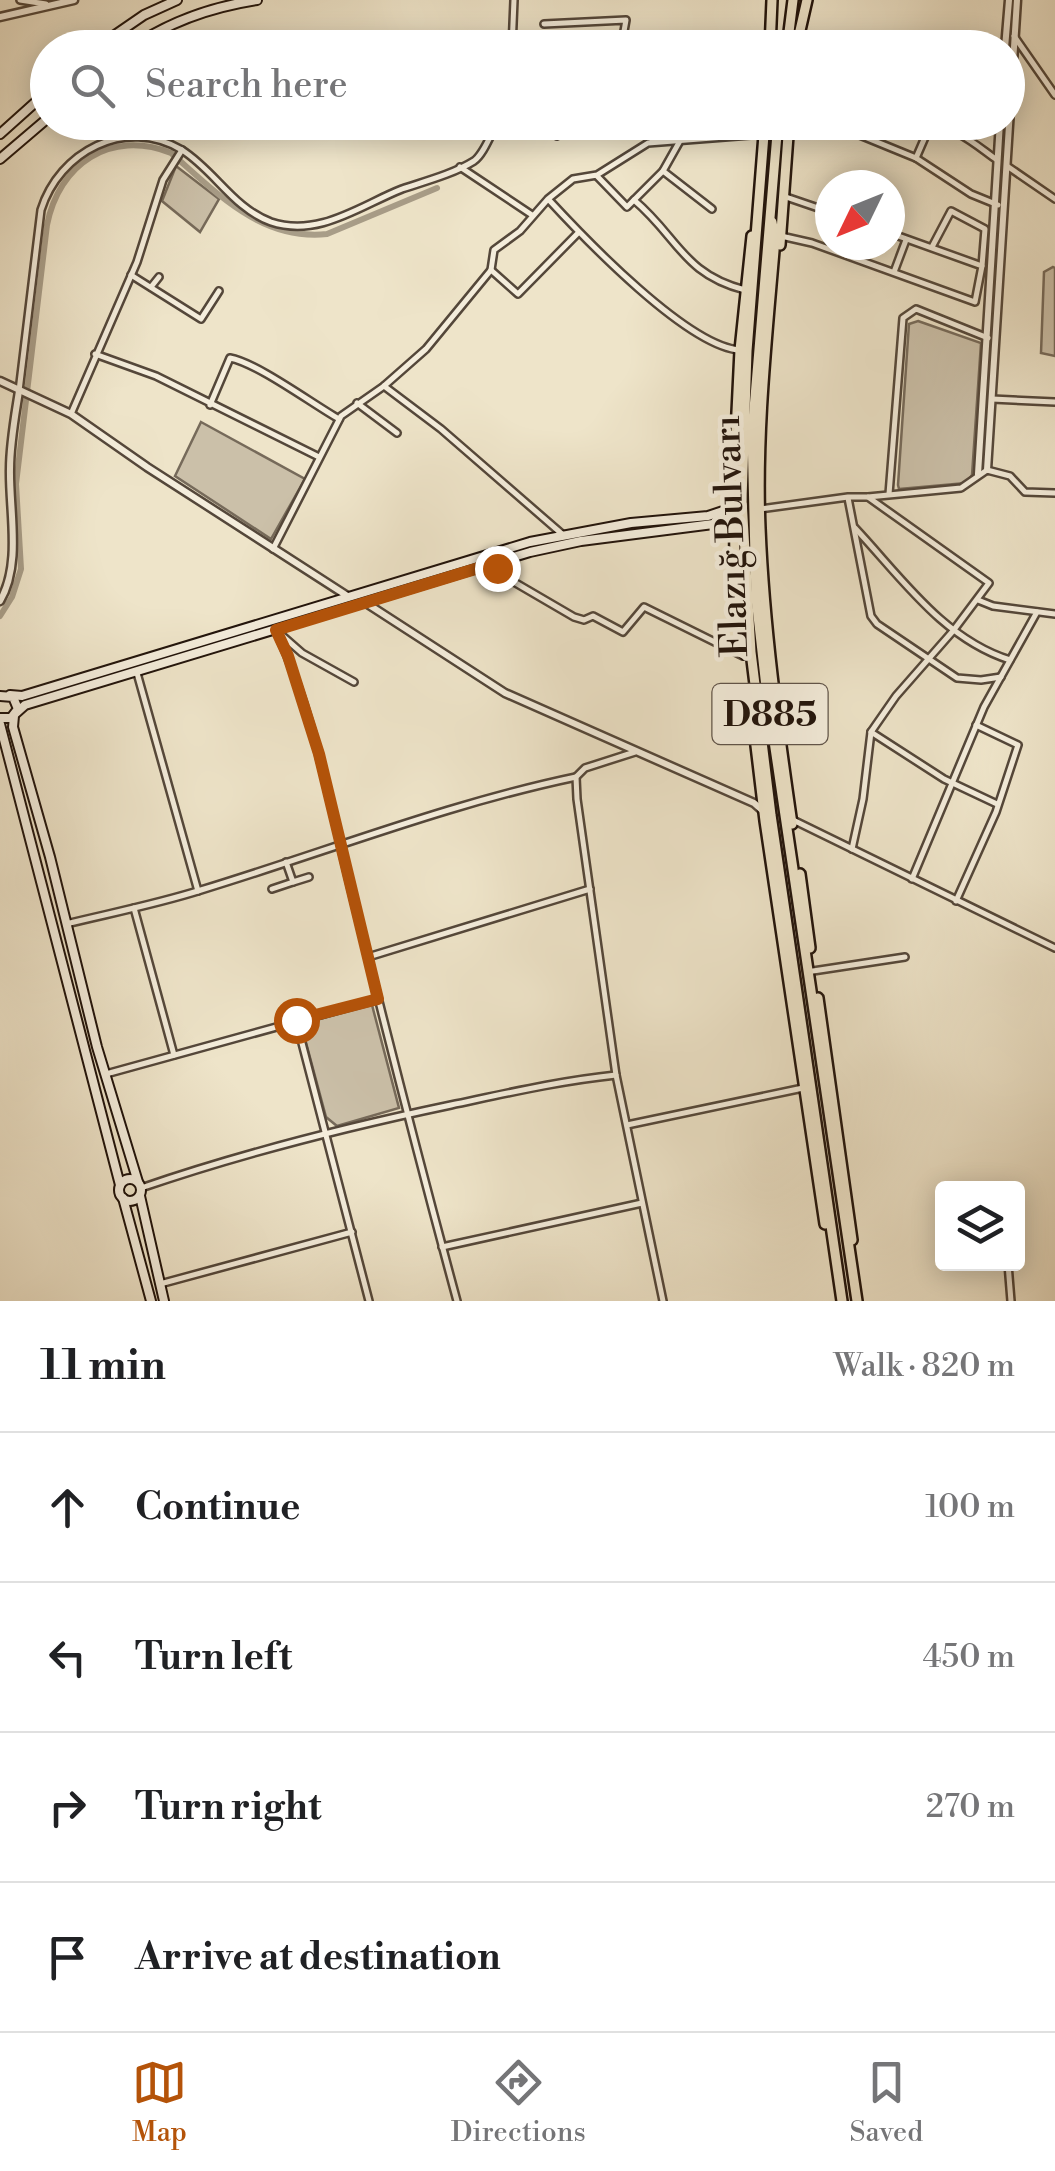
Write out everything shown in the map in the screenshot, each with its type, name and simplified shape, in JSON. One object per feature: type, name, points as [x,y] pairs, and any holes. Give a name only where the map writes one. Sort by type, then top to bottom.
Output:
[{"type":"highway","points":[[771,30],[772,0]]},
{"type":"highway","points":[[789,30],[795,0]]},
{"type":"highway","points":[[800,30],[807,0]]},
{"type":"highway","name":"Elazığ Bulvarı","points":[[764,140],[747,350],[742,500],[752,675],[841,1298]]},
{"type":"highway","name":"Elazığ Bulvarı","points":[[776,140],[752,433],[756,598],[768,704],[857,1301]]},
{"type":"highway","points":[[772,272],[780,253],[788,140]]},
{"type":"highway","points":[[769,210],[775,239],[760,448],[760,510],[774,689],[849,1206],[855,1288]]},
{"type":"highway","points":[[758,214],[748,254],[740,350],[735,565],[758,800],[764,812],[803,1088],[841,1298]]},
{"type":"main road","points":[[122,30],[177,0]]},
{"type":"main road","points":[[163,30],[219,6],[256,0]]},
{"type":"main road","points":[[0,134],[30,107]]},
{"type":"main road","points":[[0,160],[30,134]]},
{"type":"main road","points":[[5,696],[22,696],[562,534],[708,516],[734,504]]},
{"type":"main road","points":[[151,1301],[0,721],[24,705],[495,563],[581,541],[721,523],[734,529]]},
{"type":"main road","points":[[5,696],[18,704],[13,727],[105,1074],[140,1188],[164,1301]]},
{"type":"main road","points":[[120,1185],[128,1178],[140,1188]]},
{"type":"main road","points":[[123,1198],[130,1201],[140,1188]]},
{"type":"street","points":[[20,0],[54,5]]},
{"type":"street","points":[[0,17],[74,0]]},
{"type":"street","points":[[513,30],[514,0]]},
{"type":"street","points":[[1013,0],[1014,30]]},
{"type":"street","points":[[1008,30],[1013,0]]},
{"type":"street","points":[[544,24],[626,20],[624,30]]},
{"type":"street","points":[[1025,52],[1055,95]]},
{"type":"street","points":[[0,601],[10,570],[10,468],[37,228],[52,184],[80,154],[111,140]]},
{"type":"street","points":[[150,140],[180,152],[252,213],[289,225],[336,220],[478,159],[488,140]]},
{"type":"street","points":[[273,549],[339,419],[426,349],[491,270],[494,250],[520,231],[573,179],[597,175],[654,141],[667,140]]},
{"type":"street","points":[[597,175],[624,207],[662,171],[680,140]]},
{"type":"street","points":[[872,140],[916,158],[971,194],[1006,208]]},
{"type":"street","points":[[916,158],[924,140]]},
{"type":"street","points":[[967,140],[997,160]]},
{"type":"street","points":[[978,474],[999,140]]},
{"type":"street","points":[[988,470],[1008,140]]},
{"type":"street","points":[[70,414],[131,275],[163,180],[180,152]]},
{"type":"street","points":[[1007,166],[1055,199]]},
{"type":"street","points":[[459,167],[532,216]]},
{"type":"street","points":[[662,171],[712,209]]},
{"type":"street","points":[[783,196],[815,207]]},
{"type":"street","points":[[548,200],[695,334],[714,344],[740,350]]},
{"type":"street","points":[[634,200],[668,233],[687,260],[707,276],[745,290]]},
{"type":"street","points":[[781,236],[812,242],[975,302],[986,229],[952,211],[932,247]]},
{"type":"street","points":[[491,270],[518,294],[579,232]]},
{"type":"street","points":[[894,272],[906,240],[982,266]]},
{"type":"street","points":[[131,275],[200,319],[219,290]]},
{"type":"street","points":[[151,287],[158,277]]},
{"type":"street","points":[[890,494],[903,318],[916,309],[988,338]]},
{"type":"street","points":[[95,354],[156,376],[319,457]]},
{"type":"street","points":[[210,405],[230,358],[234,358],[339,419]]},
{"type":"street","points":[[0,381],[70,414],[349,597]]},
{"type":"street","points":[[384,386],[441,428],[562,534]]},
{"type":"street","points":[[992,400],[1055,402]]},
{"type":"street","points":[[357,403],[397,432]]},
{"type":"street","points":[[760,510],[848,497],[960,488],[988,470],[1010,476],[1026,492],[1055,493]]},
{"type":"street","points":[[848,497],[871,616],[889,634],[958,678],[1001,677]]},
{"type":"street","points":[[852,849],[871,732],[989,584],[868,497]]},
{"type":"street","points":[[853,526],[953,632],[1010,660]]},
{"type":"street","points":[[495,563],[514,582],[574,617],[584,620],[593,616],[623,632],[644,607],[746,657]]},
{"type":"street","points":[[978,600],[1054,615]]},
{"type":"street","points":[[366,604],[505,693],[758,800]]},
{"type":"street","points":[[912,879],[976,726],[1037,612]]},
{"type":"street","points":[[276,630],[302,653],[354,682]]},
{"type":"street","points":[[276,630],[319,754],[457,1301]]},
{"type":"street","points":[[136,670],[198,891]]},
{"type":"street","points":[[956,901],[1018,745],[976,726]]},
{"type":"street","points":[[871,732],[952,783],[997,804]]},
{"type":"street","points":[[66,924],[198,891],[516,789],[576,777],[584,768],[640,750]]},
{"type":"street","points":[[576,777],[616,1075],[663,1301]]},
{"type":"street","points":[[791,819],[1055,948]]},
{"type":"street","points":[[286,862],[292,882]]},
{"type":"street","points":[[272,889],[309,877]]},
{"type":"street","points":[[368,957],[590,889]]},
{"type":"street","points":[[134,908],[174,1055]]},
{"type":"street","points":[[814,971],[905,956]]},
{"type":"street","points":[[105,1074],[378,999]]},
{"type":"street","points":[[296,1020],[370,1301]]},
{"type":"street","points":[[140,1188],[328,1132],[548,1083],[616,1075]]},
{"type":"street","points":[[627,1125],[803,1088]]},
{"type":"street","points":[[442,1247],[642,1203]]},
{"type":"street","points":[[160,1284],[352,1232]]},
{"type":"street","points":[[1009,1271],[1012,1301]]},
{"type":"shaded area","points":[[176,166],[219,199],[200,232],[162,201]]},
{"type":"shaded area","points":[[1053,267],[1055,356],[1041,353],[1044,272]]},
{"type":"shaded area","points":[[918,321],[981,343],[972,475],[966,483],[899,489],[909,324]]},
{"type":"shaded area","points":[[201,422],[305,479],[271,539],[175,476]]},
{"type":"shaded area","points":[[372,1005],[399,1108],[337,1126],[326,1117],[301,1024]]},
{"type":"waterway","points":[[0,616],[12,597],[21,569],[16,484],[47,225],[53,203],[75,169],[108,149],[149,147],[171,153],[242,211],[281,230],[303,234],[327,234],[437,188]]},
{"type":"route","points":[[296,1020],[378,999],[319,754],[276,630],[495,563],[497,568]]}]
